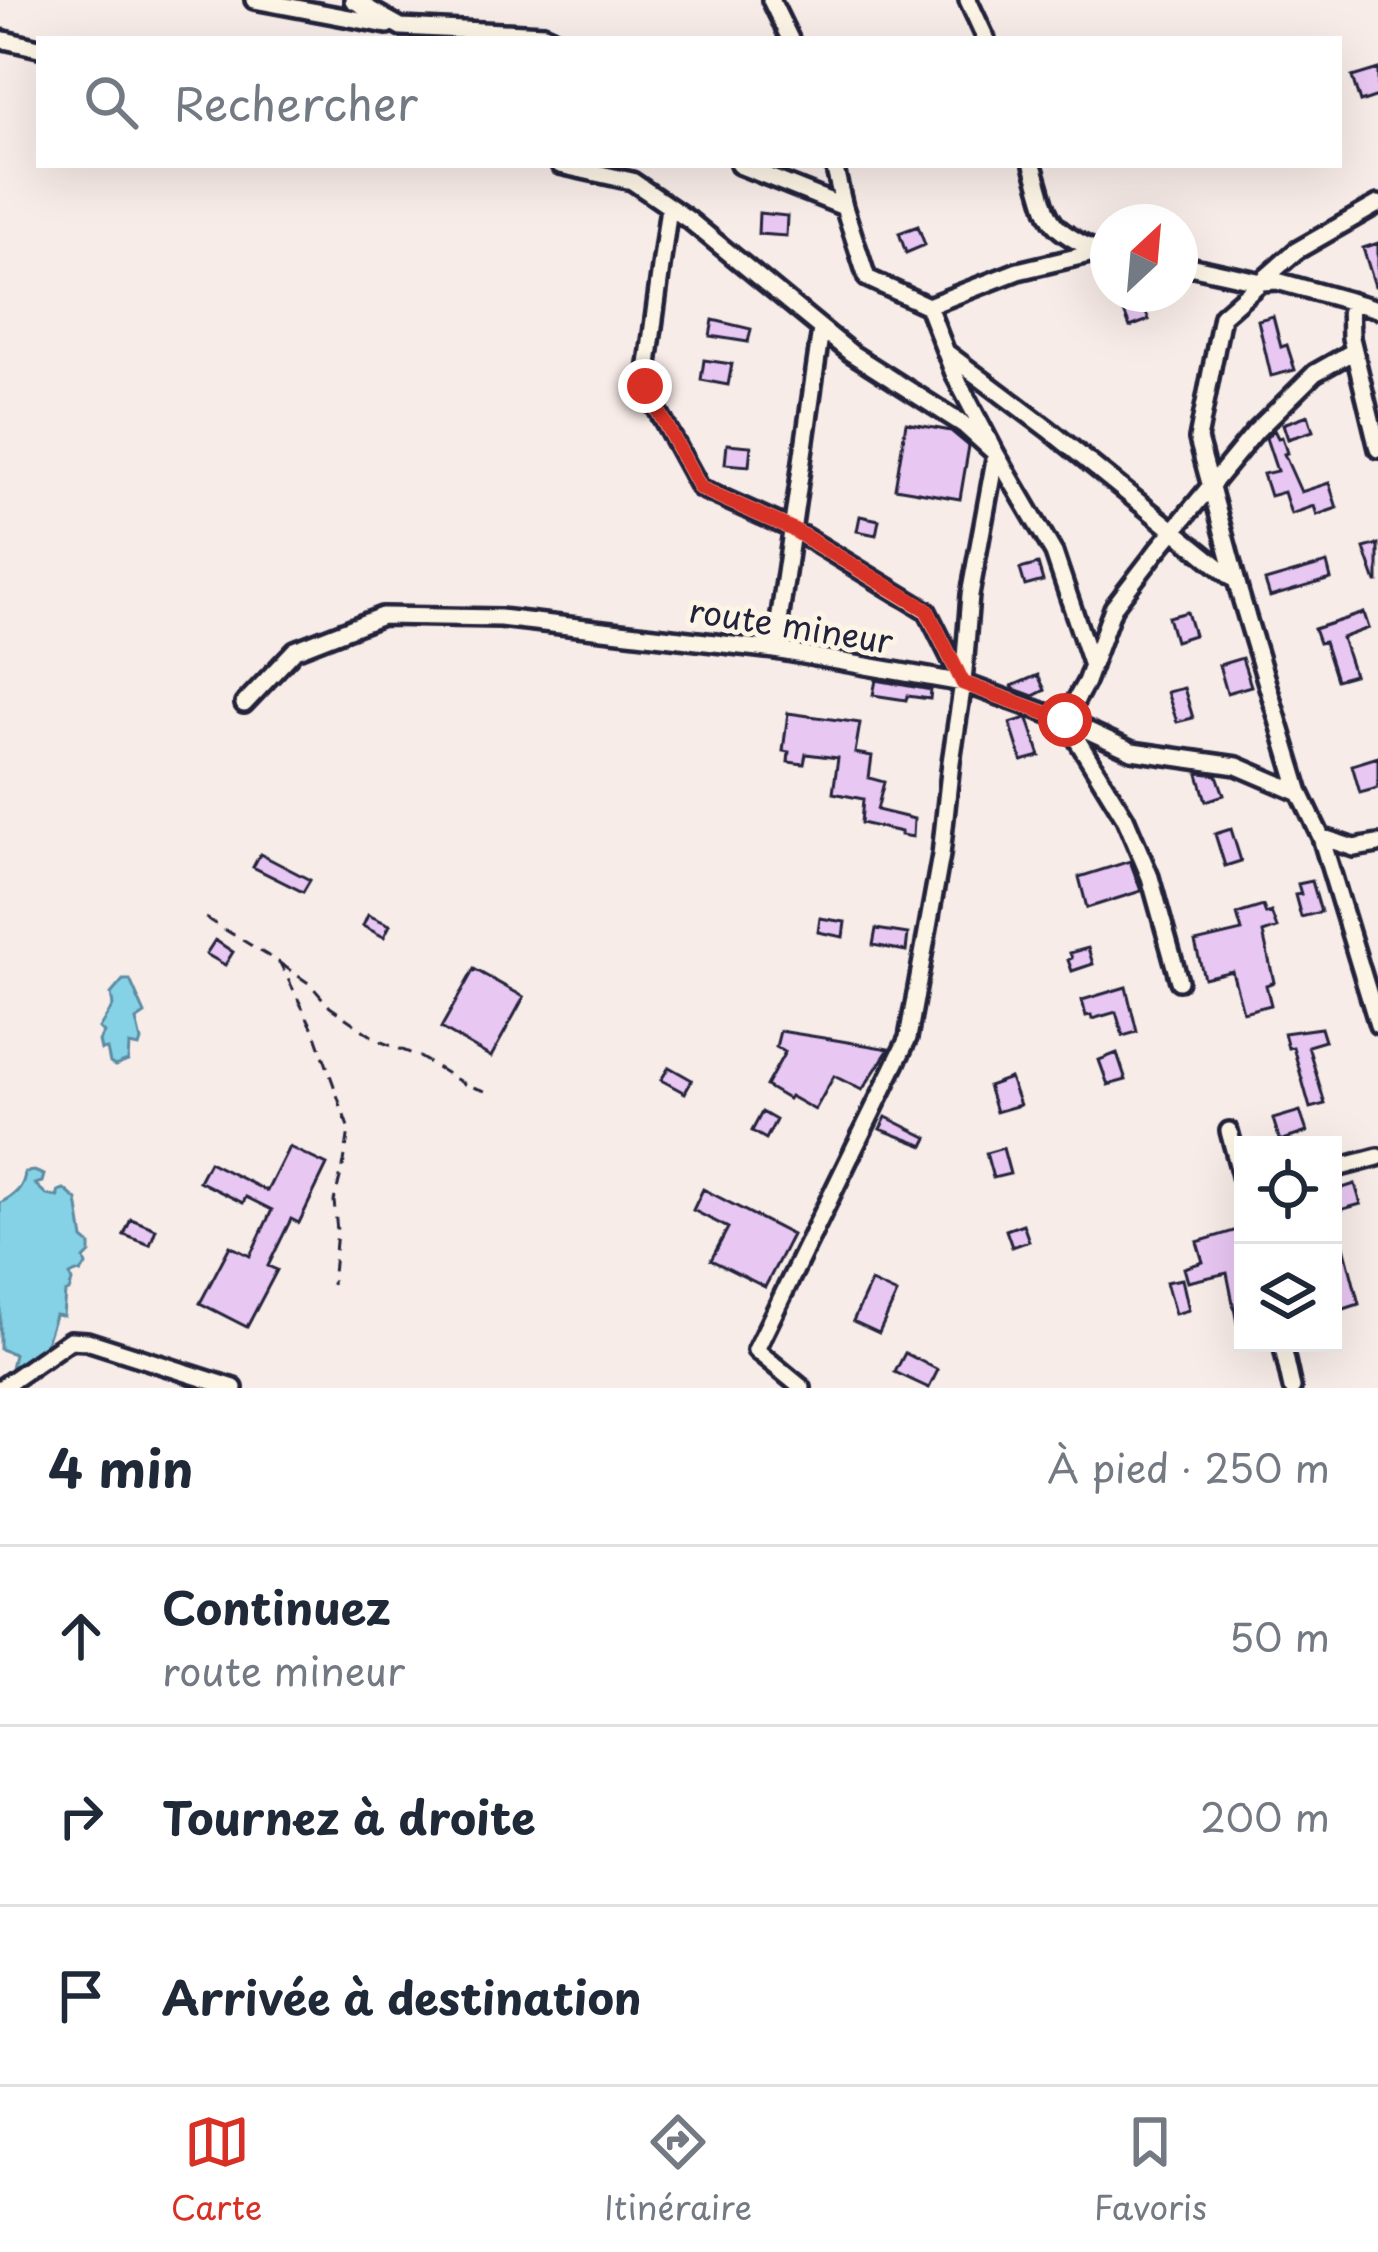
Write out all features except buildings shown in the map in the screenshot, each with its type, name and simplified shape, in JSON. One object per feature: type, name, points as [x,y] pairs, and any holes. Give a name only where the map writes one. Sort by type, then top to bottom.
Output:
[{"type":"street","points":[[254,0],[401,27],[548,36]]},
{"type":"street","points":[[353,0],[401,27]]},
{"type":"street","points":[[770,0],[788,36]]},
{"type":"street","points":[[968,0],[985,36]]},
{"type":"street","points":[[0,39],[36,47]]},
{"type":"street","points":[[574,168],[632,181],[851,353],[964,425],[996,454]]},
{"type":"street","points":[[746,168],[844,207]]},
{"type":"street","points":[[835,168],[867,278],[928,307],[996,454],[1054,553],[1092,666]]},
{"type":"street","points":[[1034,168],[1052,223],[1059,232],[1090,246]]},
{"type":"street","points":[[1378,204],[1296,251],[1222,316],[1198,439],[1300,793],[1321,837],[1378,1025]]},
{"type":"street","points":[[669,207],[645,386],[700,488],[792,529],[927,610],[963,683]]},
{"type":"street","points":[[928,307],[1018,271],[1090,255]]},
{"type":"street","points":[[1198,268],[1277,281],[1378,310]]},
{"type":"street","points":[[1350,301],[1351,338],[1378,449]]},
{"type":"street","points":[[775,650],[821,329]]},
{"type":"street","points":[[1179,981],[1150,877],[1125,818],[1065,720],[1113,608],[1210,484],[1315,373],[1354,351]]},
{"type":"street","points":[[946,352],[1237,581]]},
{"type":"street","points":[[802,1388],[756,1350],[908,1038],[941,855],[970,596],[996,454]]},
{"type":"street","name":"route mineur","points":[[244,704],[295,650],[382,616],[500,618],[775,650],[963,683],[1065,720],[1132,751],[1237,766],[1300,793]]},
{"type":"street","points":[[1321,837],[1354,848],[1378,844]]},
{"type":"street","points":[[1229,1131],[1234,1150]]},
{"type":"street","points":[[1342,1166],[1378,1157]]},
{"type":"street","points":[[1,1388],[70,1340],[87,1341],[235,1388]]},
{"type":"street","points":[[1284,1352],[1292,1388]]},
{"type":"path","points":[[206,918],[310,984],[330,1006],[379,1041],[418,1056],[466,1085],[492,1093]]},
{"type":"path","points":[[280,963],[316,1035],[349,1130],[334,1201],[337,1231],[332,1286]]},
{"type":"water","points":[[123,980],[130,980],[145,1014],[136,1020],[139,1047],[129,1045],[128,1061],[115,1066],[107,1049],[101,1050],[104,1033],[99,1028],[113,1006],[111,994]]},
{"type":"water","points":[[25,1172],[44,1175],[35,1184],[47,1195],[58,1197],[64,1189],[77,1200],[90,1253],[81,1273],[70,1275],[63,1316],[55,1315],[44,1356],[36,1352],[37,1362],[19,1364],[16,1388],[11,1388],[14,1354],[0,1349],[0,1203],[17,1191]]},
{"type":"route","points":[[645,386],[700,488],[792,529],[927,610],[963,683],[1065,720]]}]
